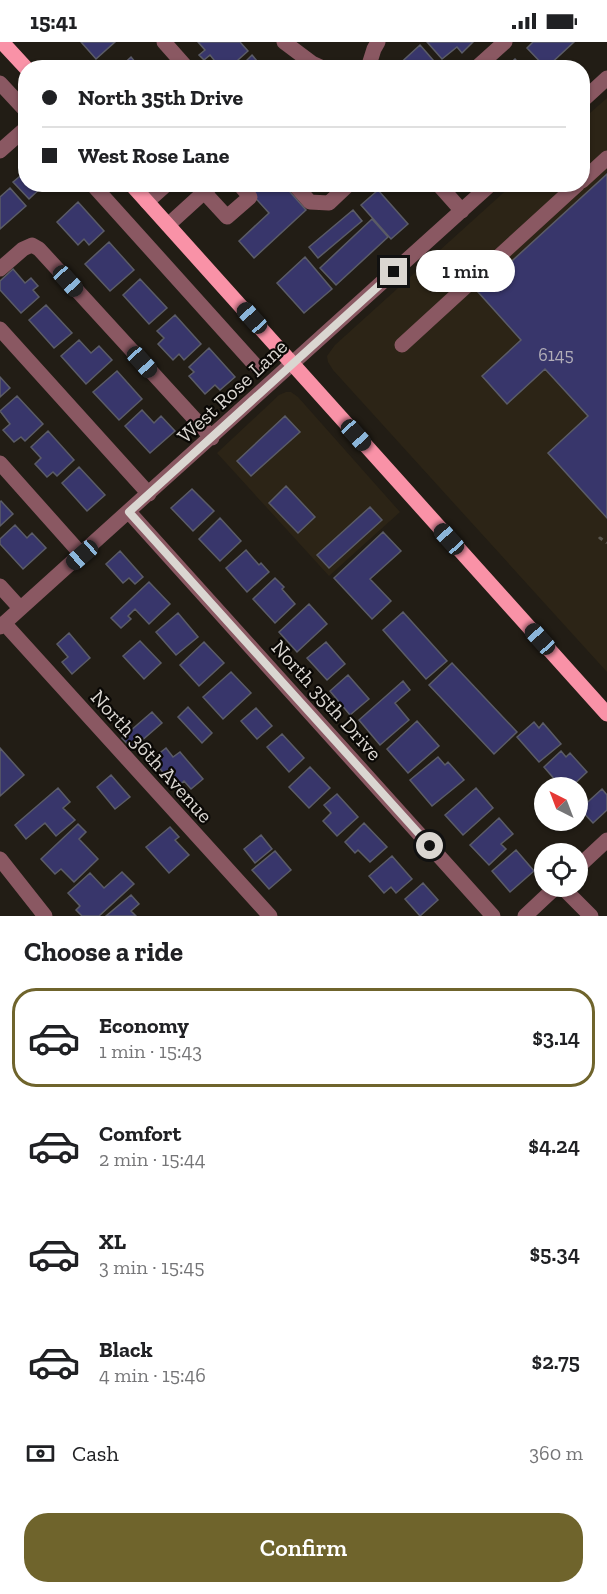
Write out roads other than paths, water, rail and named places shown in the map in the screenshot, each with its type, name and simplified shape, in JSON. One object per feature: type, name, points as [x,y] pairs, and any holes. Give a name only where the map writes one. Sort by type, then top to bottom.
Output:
[{"type":"main road","points":[[2,42],[19,60]]},
{"type":"main road","points":[[138,192],[607,714]]},
{"type":"street","points":[[164,42],[181,60]]},
{"type":"street","points":[[284,42],[308,60]]},
{"type":"street","points":[[371,60],[378,42]]},
{"type":"street","points":[[486,60],[505,42]]},
{"type":"street","points":[[590,94],[607,78]]},
{"type":"street","points":[[0,83],[18,102]]},
{"type":"street","points":[[0,151],[18,135]]},
{"type":"street","points":[[590,174],[607,158]]},
{"type":"street","points":[[99,192],[255,365]]},
{"type":"street","points":[[147,202],[158,192]]},
{"type":"street","points":[[168,225],[205,192]]},
{"type":"street","points":[[211,192],[227,217],[250,197],[246,192]]},
{"type":"street","points":[[301,192],[310,202],[329,203],[341,192]]},
{"type":"street","points":[[445,192],[462,211]]},
{"type":"street","name":"West Rose Lane","points":[[2,625],[482,192]]},
{"type":"street","points":[[402,345],[569,192]]},
{"type":"street","points":[[0,269],[22,249],[32,245],[39,249],[212,438]]},
{"type":"street","points":[[0,329],[149,494]]},
{"type":"street","points":[[0,463],[82,555]]},
{"type":"street","name":"North 35th Drive","points":[[129,512],[493,916]]},
{"type":"street","points":[[0,586],[20,608]]},
{"type":"street","name":"North 36th Avenue","points":[[2,625],[270,916]]},
{"type":"street","points":[[588,858],[607,840]]},
{"type":"street","points":[[0,859],[45,916]]},
{"type":"street","points":[[525,916],[547,897]]},
{"type":"street","points":[[571,897],[591,916]]}]
